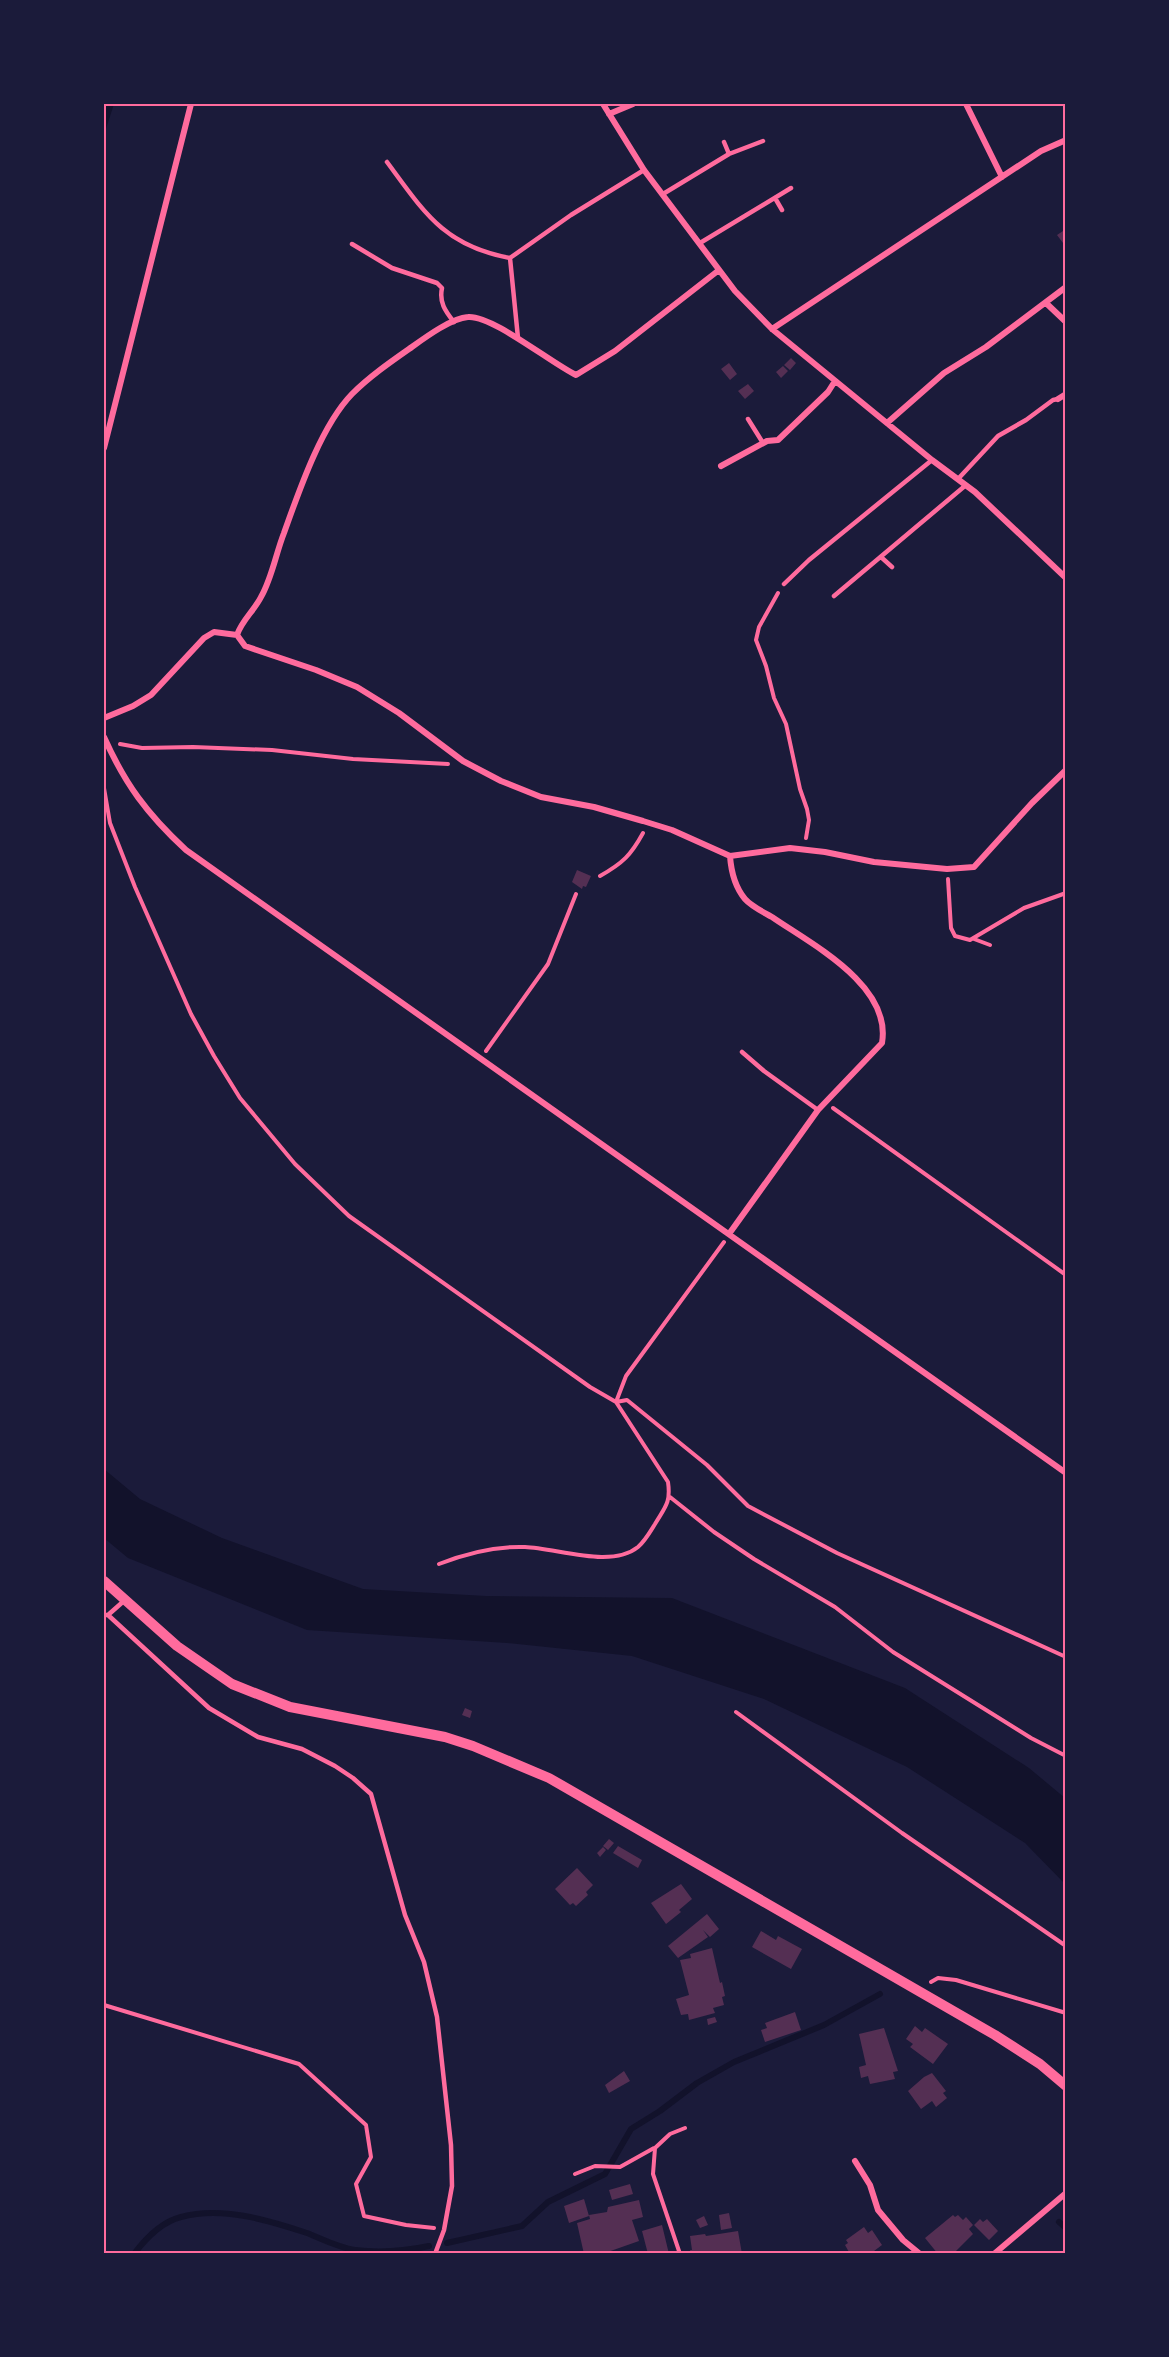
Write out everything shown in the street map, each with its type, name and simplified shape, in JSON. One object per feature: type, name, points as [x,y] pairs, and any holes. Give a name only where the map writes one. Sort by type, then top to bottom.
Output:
[{"type":"street","points":[[104,448],[191,104]]},
{"type":"street","points":[[603,104],[644,171],[735,291],[772,329],[932,460],[966,485],[1014,527],[1065,578]]},
{"type":"street","points":[[609,114],[633,104]]},
{"type":"street","points":[[966,104],[1002,177]]},
{"type":"street","points":[[772,329],[1041,151],[1065,140]]},
{"type":"street","points":[[237,635],[240,626],[262,597],[304,480],[331,422],[351,395],[383,367],[420,341],[467,316],[477,317],[518,338],[576,375],[615,351],[719,270]]},
{"type":"street","points":[[888,423],[944,373],[986,347],[1065,287]]},
{"type":"street","points":[[1046,303],[1065,322]]},
{"type":"street","points":[[721,466],[763,443],[778,440],[828,392],[835,381]]},
{"type":"street","points":[[1059,399],[1065,394]]},
{"type":"street","points":[[104,718],[133,706],[151,695],[204,638],[214,633],[237,635],[245,646],[357,687],[399,713],[463,761],[501,781],[541,797],[594,807],[672,830],[730,856],[790,848],[825,852],[874,862],[947,869],[974,867],[1032,802],[1065,770]]},
{"type":"street","points":[[104,738],[123,778],[140,802],[158,824],[186,850],[1065,1473]]},
{"type":"street","points":[[729,1234],[818,1110],[882,1043],[883,1022],[866,990],[838,961],[745,899],[731,873],[730,856]]},
{"type":"street","points":[[104,1581],[177,1646],[232,1684],[290,1707],[445,1737],[473,1746],[549,1778],[995,2035],[1040,2064],[1065,2086]]},
{"type":"street","points":[[855,2161],[870,2185],[878,2210],[903,2240],[920,2253]]},
{"type":"street","points":[[994,2253],[1065,2193]]},
{"type":"lane","points":[[663,194],[729,154],[763,141]]},
{"type":"lane","points":[[724,142],[729,154]]},
{"type":"lane","points":[[387,162],[423,210],[447,234],[490,255],[510,258],[571,215],[644,171]]},
{"type":"lane","points":[[700,243],[791,188]]},
{"type":"lane","points":[[774,198],[782,210]]},
{"type":"lane","points":[[351,244],[392,268],[437,283],[442,288],[440,296],[442,304],[454,322]]},
{"type":"lane","points":[[510,258],[518,338]]},
{"type":"lane","points":[[958,479],[998,436],[1026,420],[1053,400],[1059,399]]},
{"type":"lane","points":[[748,419],[763,443]]},
{"type":"lane","points":[[784,584],[809,560],[932,460]]},
{"type":"lane","points":[[834,596],[966,485]]},
{"type":"lane","points":[[881,556],[892,567]]},
{"type":"lane","points":[[742,1052],[818,1110]]},
{"type":"lane","points":[[125,1600],[106,1615],[209,1708],[258,1737],[302,1749],[335,1766],[371,1794],[405,1915],[424,1962],[437,2017],[451,2145],[452,2186],[444,2229],[435,2253]]},
{"type":"path","points":[[784,584],[759,627],[756,640],[766,666],[774,698],[786,724],[800,789],[807,809],[807,834],[800,849]]},
{"type":"path","points":[[104,738],[142,748],[272,750],[353,759],[457,764],[463,761]]},
{"type":"path","points":[[104,788],[110,823],[135,887],[192,1014],[240,1098],[294,1164],[349,1216],[590,1387],[616,1402],[668,1482],[670,1497],[645,1539],[637,1548],[615,1556],[599,1557],[525,1547],[477,1551],[439,1564]]},
{"type":"path","points":[[600,876],[619,865],[632,852],[648,823]]},
{"type":"path","points":[[947,869],[951,928],[955,936],[990,945]]},
{"type":"path","points":[[973,939],[1024,908],[1065,893]]},
{"type":"path","points":[[481,1059],[548,964],[576,894]]},
{"type":"path","points":[[825,1102],[1065,1275]]},
{"type":"path","points":[[616,1402],[626,1376],[729,1234]]},
{"type":"path","points":[[616,1402],[627,1400],[707,1465],[729,1489],[758,1512],[837,1553],[1065,1657]]},
{"type":"path","points":[[670,1497],[714,1532],[796,1585],[835,1607],[893,1652],[1023,1733],[1065,1756]]},
{"type":"path","points":[[736,1712],[902,1833],[1065,1946]]},
{"type":"path","points":[[924,1994],[930,1983],[938,1978],[956,1980],[1065,2013]]},
{"type":"path","points":[[104,2005],[299,2064],[366,2125],[371,2157],[356,2184],[364,2216],[406,2225],[444,2229]]},
{"type":"path","points":[[575,2175],[595,2166],[620,2167],[655,2148],[670,2134],[685,2128]]},
{"type":"path","points":[[655,2148],[653,2175],[680,2253]]},
{"type":"shaded area","points":[[104,104],[114,104],[104,135]]},
{"type":"shaded area","points":[[104,1469],[140,1499],[222,1538],[363,1589],[486,1596],[672,1598],[905,1688],[1029,1768],[1065,1798],[1065,1884],[1025,1843],[907,1767],[764,1699],[632,1656],[507,1643],[307,1630],[128,1558],[104,1538]]},
{"type":"building","points":[[1066,229],[1066,247],[1057,235]]},
{"type":"building","points":[[791,358],[796,363],[790,370],[784,365]]},
{"type":"building","points":[[729,363],[737,374],[730,380],[721,369]]},
{"type":"building","points":[[783,366],[788,371],[781,378],[776,372]]},
{"type":"building","points":[[748,384],[754,391],[745,399],[738,391]]},
{"type":"building","points":[[577,870],[591,876],[586,887],[583,886],[582,889],[572,882]]},
{"type":"building","points":[[465,1708],[472,1711],[470,1718],[462,1715]]},
{"type":"building","points":[[609,1839],[614,1843],[608,1850],[603,1846]]},
{"type":"building","points":[[618,1846],[642,1860],[638,1868],[613,1853]]},
{"type":"building","points":[[603,1847],[606,1850],[600,1857],[597,1853]]},
{"type":"building","points":[[577,1868],[593,1885],[586,1892],[588,1895],[576,1906],[573,1903],[570,1905],[555,1889]]},
{"type":"building","points":[[681,1884],[692,1899],[666,1924],[651,1903]]},
{"type":"building","points":[[707,1914],[719,1929],[710,1937],[703,1930],[708,1937],[678,1958],[668,1946]]},
{"type":"building","points":[[761,1931],[776,1940],[778,1936],[802,1949],[791,1969],[752,1947]]},
{"type":"building","points":[[712,1948],[725,1996],[722,1997],[724,2005],[713,2008],[715,2013],[689,2020],[688,2014],[681,2015],[676,1999],[689,1995],[680,1960],[691,1958],[690,1954]]},
{"type":"building","points":[[795,2012],[801,2030],[765,2042],[761,2030],[767,2028],[765,2023]]},
{"type":"building","points":[[715,2017],[717,2022],[708,2025],[707,2019]]},
{"type":"building","points":[[915,2026],[922,2032],[925,2028],[948,2044],[933,2064],[910,2047],[913,2044],[906,2039]]},
{"type":"building","points":[[884,2028],[898,2071],[893,2072],[895,2079],[870,2084],[868,2076],[861,2078],[859,2067],[866,2065],[859,2034]]},
{"type":"building","points":[[624,2071],[630,2081],[609,2093],[605,2085]]},
{"type":"building","points":[[932,2073],[946,2091],[943,2093],[947,2098],[936,2107],[932,2101],[921,2109],[908,2091]]},
{"type":"building","points":[[630,2184],[633,2194],[612,2200],[609,2190]]},
{"type":"building","points":[[584,2199],[589,2216],[569,2223],[564,2206]]},
{"type":"building","points":[[639,2200],[643,2217],[632,2220],[639,2241],[602,2254],[584,2254],[577,2223],[590,2219],[589,2215],[607,2212],[608,2207]]},
{"type":"building","points":[[729,2213],[732,2228],[721,2230],[719,2215]]},
{"type":"building","points":[[953,2215],[955,2217],[958,2215],[963,2220],[966,2217],[973,2225],[969,2229],[973,2234],[953,2254],[938,2254],[925,2238]]},
{"type":"building","points":[[704,2216],[708,2225],[700,2228],[696,2220]]},
{"type":"building","points":[[980,2219],[983,2222],[987,2219],[998,2231],[989,2240],[974,2225]]},
{"type":"building","points":[[662,2225],[669,2254],[648,2254],[642,2231]]},
{"type":"building","points":[[864,2227],[868,2233],[872,2230],[882,2245],[870,2254],[850,2254],[845,2245],[848,2243],[846,2240]]},
{"type":"building","points":[[738,2231],[742,2254],[691,2254],[690,2236]]},
{"type":"waterway","points":[[447,2243],[522,2226],[548,2202],[605,2174],[631,2129],[660,2111],[697,2083],[734,2062],[824,2025],[880,1994]]},
{"type":"waterway","points":[[134,2254],[149,2237],[174,2219],[212,2213],[261,2219],[355,2250],[392,2251],[429,2246]]},
{"type":"waterway","points":[[1059,2222],[1066,2228]]}]
